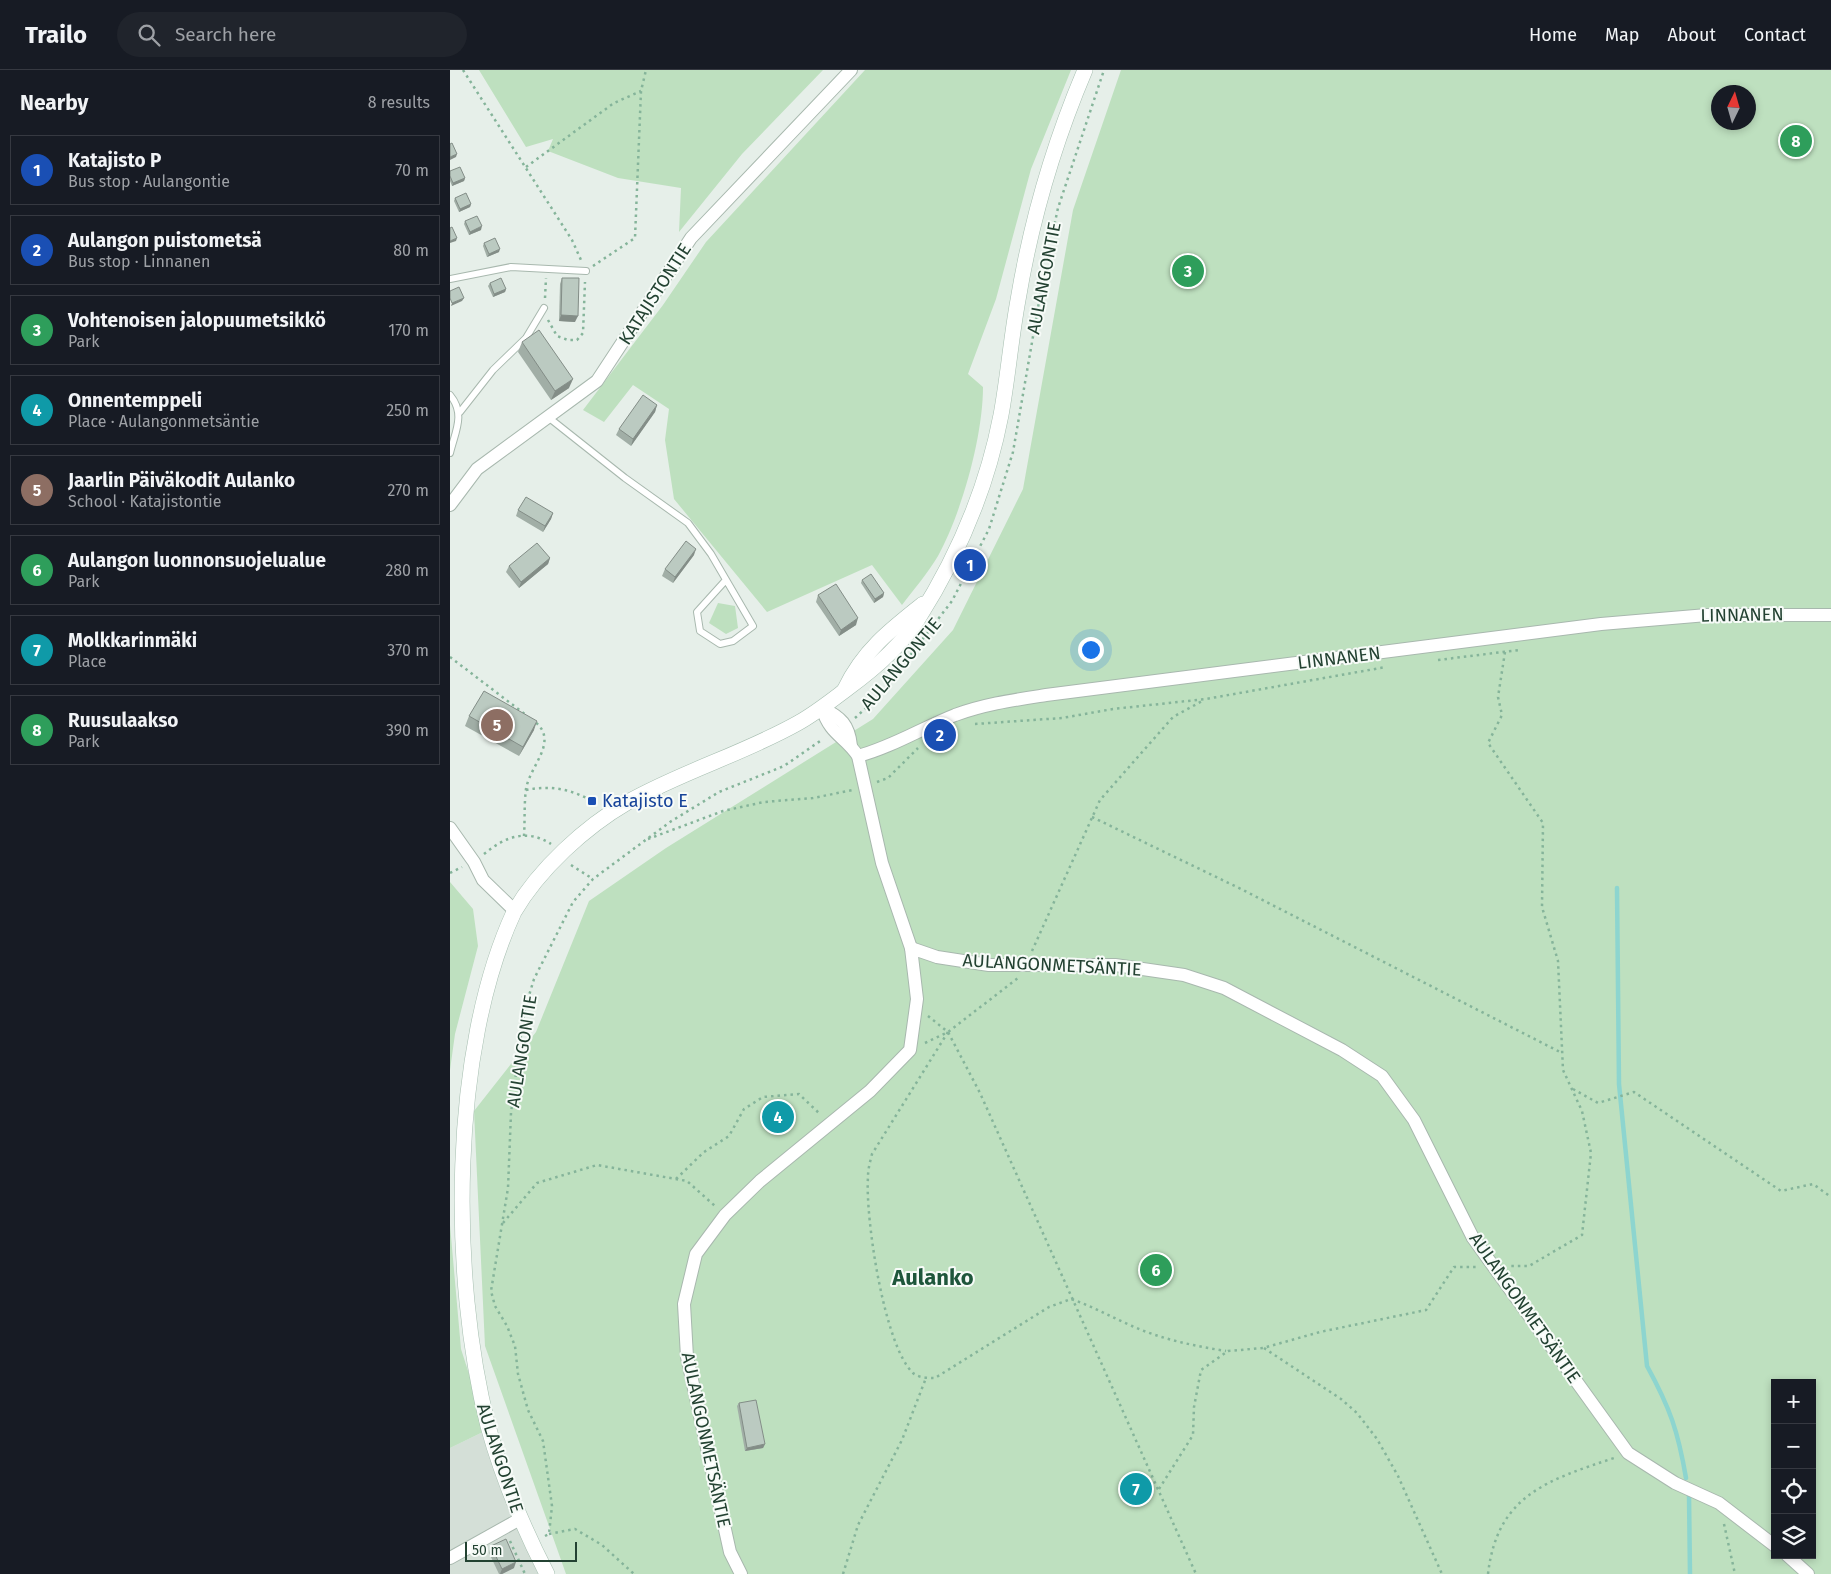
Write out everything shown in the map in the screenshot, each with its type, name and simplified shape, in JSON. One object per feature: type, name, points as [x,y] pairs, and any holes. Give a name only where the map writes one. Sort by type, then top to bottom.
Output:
[{"type":"street","name":"KATAJISTONTIE","points":[[450,506],[477,469],[598,381],[691,238],[797,124],[851,70]]},
{"type":"street","name":"AULANGONTIE","points":[[547,1574],[520,1519],[488,1428],[475,1371],[464,1298],[456,1173],[460,1091],[476,1005],[495,952],[515,911],[541,876],[576,840],[626,804],[682,776],[757,744],[822,708],[844,691],[856,666],[870,649],[930,598],[961,543],[988,471],[1000,419],[1018,299],[1036,217],[1056,147],[1085,70]]},
{"type":"street","name":"LINNANEN","points":[[855,751],[873,752],[953,716],[989,704],[1046,695],[1601,624],[1707,615],[1831,615]]},
{"type":"street","points":[[822,708],[835,714],[846,724],[865,787],[882,863],[911,948],[916,1005],[910,1050]]},
{"type":"street","points":[[822,708],[825,719],[833,732],[855,751]]},
{"type":"street","points":[[450,828],[474,862],[483,880],[515,911]]},
{"type":"street","name":"AULANGONMETSÄNTIE","points":[[911,948],[937,957],[989,965],[1115,965],[1184,975],[1224,988],[1342,1050],[1382,1076],[1401,1100],[1440,1168],[1473,1238],[1628,1453],[1675,1483],[1719,1503],[1771,1543]]},
{"type":"street","name":"AULANGONMETSÄNTIE","points":[[741,1574],[730,1552],[687,1357],[684,1304],[696,1254],[725,1215],[760,1182],[870,1091],[910,1050]]},
{"type":"street","points":[[450,1558],[520,1519]]},
{"type":"street","points":[[1791,1559],[1808,1574]]},
{"type":"lane","points":[[450,279],[511,267],[586,272]]},
{"type":"lane","points":[[450,453],[460,412],[493,370],[526,338],[544,308]]},
{"type":"lane","points":[[450,395],[456,402],[460,412]]},
{"type":"lane","points":[[548,417],[625,478],[688,523],[710,554],[753,626],[732,641],[720,644],[700,631],[697,612],[725,581]]},
{"type":"path","points":[[463,70],[526,167],[614,103],[641,91]]},
{"type":"path","points":[[586,272],[635,238],[641,91],[646,70]]},
{"type":"path","name":"AULANGONTIE","points":[[846,724],[879,696],[918,648],[952,601],[988,529],[1012,452],[1042,282],[1058,208],[1104,70]]},
{"type":"path","points":[[1433,660],[1523,649]]},
{"type":"path","points":[[948,1032],[872,1154],[868,1178],[870,1231],[881,1291],[891,1329],[903,1358],[914,1373],[926,1378],[935,1378],[1049,1308],[1071,1299],[1098,1308],[1132,1326],[1175,1340],[1228,1351],[1263,1348],[1320,1332],[1426,1310],[1454,1267],[1529,1266],[1582,1235],[1591,1154],[1582,1111],[1563,1070],[1558,961],[1542,907],[1543,823],[1488,743],[1502,715],[1498,697],[1505,652]]},
{"type":"path","points":[[450,657],[541,727],[545,736],[544,749],[526,790],[524,836]]},
{"type":"path","points":[[968,724],[1062,718],[1113,709],[1206,699],[1388,666]]},
{"type":"path","points":[[910,1050],[948,1032],[1017,980],[1100,800],[1173,717],[1206,699]]},
{"type":"path","name":"AULANGONTIE","points":[[549,1534],[552,1506],[543,1441],[528,1410],[518,1374],[515,1346],[507,1326],[495,1306],[491,1291],[508,1188],[511,1113],[524,1012],[534,979],[573,902],[593,879],[644,841],[719,792],[784,766],[833,732]]},
{"type":"path","points":[[644,841],[723,811],[764,802],[814,798],[865,787],[888,778],[913,752],[920,748]]},
{"type":"path","points":[[526,790],[558,788],[579,794],[592,801]]},
{"type":"path","points":[[1092,817],[1241,889],[1562,1053]]},
{"type":"path","points":[[474,862],[501,840],[524,836],[541,838],[552,844]]},
{"type":"path","points":[[568,862],[593,879]]},
{"type":"path","points":[[916,1005],[948,1032],[980,1093],[1196,1574]]},
{"type":"path","points":[[1571,1089],[1598,1103],[1634,1092],[1781,1191],[1813,1184],[1831,1197]]},
{"type":"path","points":[[676,1179],[704,1152],[729,1136],[744,1109],[763,1097],[799,1094],[830,1124]]},
{"type":"path","points":[[502,1224],[537,1183],[597,1165],[687,1181],[725,1215]]},
{"type":"path","points":[[1263,1348],[1341,1398],[1357,1413],[1377,1439],[1398,1476],[1442,1574]]},
{"type":"path","points":[[1159,1489],[1193,1435],[1194,1407],[1201,1370],[1228,1351]]},
{"type":"path","points":[[843,1574],[858,1525],[902,1440],[926,1378]]},
{"type":"path","points":[[1488,1574],[1494,1542],[1501,1525],[1521,1500],[1547,1483],[1574,1471],[1628,1453]]},
{"type":"path","points":[[1719,1503],[1735,1574]]},
{"type":"path","points":[[525,1574],[516,1554],[549,1534],[575,1529],[602,1545],[634,1574]]},
{"type":"shaded area","points":[[487,1430],[543,1574],[450,1574],[450,1448]]},
{"type":"green space","points":[[479,70],[823,70],[742,154],[679,232],[681,188],[618,178],[548,151],[553,139],[526,147]]},
{"type":"green space","points":[[865,70],[1071,70],[1031,169],[996,299],[968,374],[983,387],[979,428],[970,473],[963,496],[938,556],[902,605],[872,565],[767,612],[674,499],[665,440],[669,409],[633,385],[604,422],[583,410],[663,305],[706,242]]},
{"type":"green space","points":[[1121,70],[1831,70],[1831,1574],[566,1574],[485,1346],[474,1111],[536,1032],[589,901],[666,848],[873,719],[953,630],[1023,489],[1073,210]]},
{"type":"green space","points":[[718,603],[735,606],[738,628],[726,634],[709,623]]},
{"type":"green space","points":[[450,882],[473,909],[478,946],[455,1034],[450,1070]]},
{"type":"green space","points":[[450,1225],[461,1349],[487,1430],[450,1448]]},
{"type":"building","points":[[452,143],[457,154],[450,157],[450,144]]},
{"type":"building","points":[[460,167],[465,178],[453,183],[450,171]]},
{"type":"building","points":[[466,193],[471,204],[460,209],[455,198]]},
{"type":"building","points":[[477,216],[482,226],[470,232],[465,221]]},
{"type":"building","points":[[452,227],[457,238],[450,241],[450,228]]},
{"type":"building","points":[[495,238],[500,249],[489,254],[484,243]]},
{"type":"building","points":[[501,278],[506,289],[494,294],[490,283]]},
{"type":"building","points":[[562,278],[579,278],[578,316],[561,315]]},
{"type":"building","points":[[459,287],[464,298],[452,303],[450,291]]},
{"type":"building","points":[[539,330],[573,379],[555,391],[522,342]]},
{"type":"building","points":[[643,395],[657,405],[633,439],[619,429]]},
{"type":"building","points":[[526,497],[553,513],[545,526],[518,510]]},
{"type":"building","points":[[686,541],[696,549],[675,577],[665,569]]},
{"type":"building","points":[[537,543],[550,558],[521,582],[509,566]]},
{"type":"building","points":[[871,574],[884,593],[875,599],[862,580]]},
{"type":"building","points":[[836,584],[858,618],[841,630],[818,595]]},
{"type":"building","points":[[484,691],[537,721],[523,747],[469,716]]},
{"type":"building","points":[[781,1108],[784,1111],[785,1117],[780,1121],[775,1120],[772,1115],[773,1111]]},
{"type":"building","points":[[756,1400],[765,1444],[747,1448],[739,1403]]},
{"type":"building","points":[[506,1539],[516,1562],[502,1569],[491,1546]]},
{"type":"waterway","points":[[1617,888],[1619,1084],[1647,1366],[1672,1420],[1686,1478]]},
{"type":"waterway","points":[[1689,1495],[1690,1574]]},
{"type":"place","name":"Ruusulaakso","points":[[1796,141]]},
{"type":"place","name":"Vohtenoisen jalopuumetsikkö","points":[[1188,271]]},
{"type":"place","name":"Katajisto P","points":[[970,565]]},
{"type":"place","name":"Jaarlin Päiväkodit Aulanko","points":[[497,725]]},
{"type":"place","name":"Aulangon puistometsä","points":[[940,735]]},
{"type":"place","name":"Katajisto E","points":[[592,801]]},
{"type":"place","name":"Onnentemppeli","points":[[778,1117]]},
{"type":"place","name":"Aulangon luonnonsuojelualue","points":[[1156,1270]]},
{"type":"place","name":"Molkkarinmäki","points":[[1136,1489]]},
{"type":"district","name":"Aulanko","points":[[933,1277]]}]
